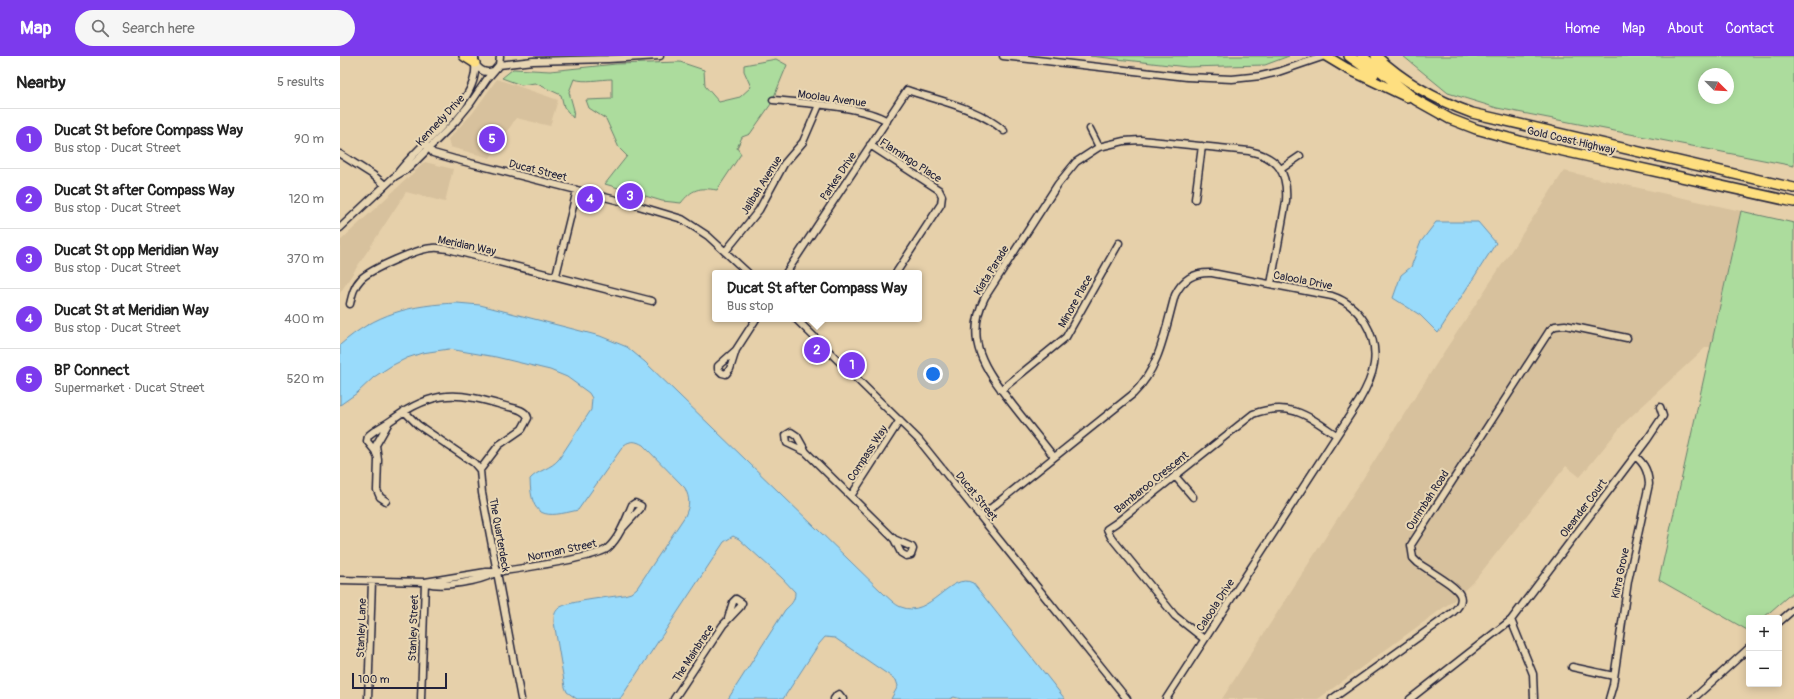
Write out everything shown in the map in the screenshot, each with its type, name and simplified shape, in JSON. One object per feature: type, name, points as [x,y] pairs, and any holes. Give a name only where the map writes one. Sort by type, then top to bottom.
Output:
[{"type":"highway","points":[[464,56],[475,61]]},
{"type":"highway","points":[[1326,56],[1346,68],[1416,100]]},
{"type":"highway","points":[[1349,56],[1416,100]]},
{"type":"highway","name":"Gold Coast Highway","points":[[1362,56],[1416,100],[1450,119],[1490,133],[1527,143],[1794,202]]},
{"type":"highway","name":"Gold Coast Highway","points":[[1376,56],[1403,78],[1423,91],[1447,104],[1472,113],[1794,188]]},
{"type":"street","points":[[500,56],[499,66],[532,61],[608,60],[660,56]]},
{"type":"street","points":[[1003,56],[1187,78],[1232,79],[1261,76],[1278,72],[1326,56]]},
{"type":"street","points":[[475,61],[484,72],[494,70]]},
{"type":"street","name":"Kennedy Drive","points":[[340,228],[394,177],[409,168],[427,146],[471,89],[476,79],[475,61]]},
{"type":"street","name":"Kennedy Drive","points":[[427,146],[464,112],[487,78],[499,66]]},
{"type":"street","name":"Parkes Drive","points":[[788,270],[907,90],[967,110],[994,122],[1004,131]]},
{"type":"street","name":"Moolau Avenue","points":[[773,100],[820,105],[878,115],[887,121]]},
{"type":"street","name":"Jalibah Avenue","points":[[725,252],[759,210],[784,164],[803,142],[820,105]]},
{"type":"street","points":[[1090,129],[1099,147]]},
{"type":"street","name":"Kiata Parade","points":[[1054,457],[988,372],[979,352],[976,329],[981,305],[1066,173],[1086,155],[1099,147],[1124,141],[1141,140],[1256,152],[1272,160],[1281,169]]},
{"type":"street","name":"Flamingo Place","points":[[870,145],[939,190],[942,196],[941,204],[898,270]]},
{"type":"street","name":"Ducat Street","points":[[427,146],[433,153],[682,219],[699,229],[745,270]]},
{"type":"street","points":[[1195,199],[1202,146]]},
{"type":"street","points":[[340,154],[373,175],[385,185]]},
{"type":"street","points":[[1271,284],[1286,200],[1286,183],[1281,169],[1300,156]]},
{"type":"street","points":[[556,276],[577,190]]},
{"type":"street","name":"Minore Place","points":[[1001,390],[1066,337],[1119,243]]},
{"type":"street","name":"Meridian Way","points":[[350,304],[354,288],[361,278],[374,269],[419,251],[432,248],[448,249],[652,300]]},
{"type":"street","name":"Caloola Drive","points":[[981,516],[1142,386],[1154,366],[1175,295],[1189,277],[1201,273],[1212,273],[1337,298],[1349,305],[1362,317],[1370,332],[1375,357],[1371,375],[1359,401],[1166,699]]},
{"type":"street","points":[[736,350],[754,322]]},
{"type":"street","name":"Ducat Street","points":[[799,322],[919,440],[1127,699]]},
{"type":"street","name":"Ourimbah Road","points":[[1332,699],[1452,613],[1459,605],[1461,597],[1456,588],[1418,563],[1413,558],[1412,545],[1550,330],[1555,326],[1565,325],[1627,338]]},
{"type":"street","points":[[377,456],[375,450],[367,441],[367,437],[404,411],[427,399],[455,395],[502,405],[526,414],[528,418],[522,429],[499,445],[480,470],[467,457],[416,423],[404,411]]},
{"type":"street","name":"Oleander Court","points":[[1510,620],[1635,456],[1663,416],[1660,407]]},
{"type":"street","name":"Bambaroo Crescent","points":[[1204,639],[1175,616],[1111,537],[1107,529],[1253,414],[1269,409],[1286,409],[1302,413],[1336,435]]},
{"type":"street","points":[[386,501],[381,498],[377,490],[377,441],[394,418]]},
{"type":"street","name":"Compass Way","points":[[851,496],[900,420]]},
{"type":"street","name":"Compass Way","points":[[806,452],[894,539]]},
{"type":"street","name":"Kirra Grove","points":[[1609,699],[1614,676],[1628,581],[1649,484],[1647,470],[1635,456]]},
{"type":"street","name":"The Quarterdeck","points":[[480,470],[482,493],[521,699]]},
{"type":"street","points":[[1175,476],[1193,497]]},
{"type":"street","name":"Norman Street","points":[[340,580],[425,582],[486,572],[497,572],[601,552],[609,548],[621,530]]},
{"type":"street","name":"Stanley Lane","points":[[368,699],[372,581]]},
{"type":"street","name":"Stanley Street","points":[[421,699],[425,582]]},
{"type":"street","points":[[1782,619],[1794,609]]},
{"type":"street","name":"The Mainbrace","points":[[674,699],[728,618]]},
{"type":"street","points":[[1410,699],[1510,620],[1533,674],[1534,699]]},
{"type":"street","points":[[1693,699],[1746,651]]},
{"type":"street","points":[[1572,667],[1614,676]]},
{"type":"street","points":[[834,699],[839,694],[843,699]]},
{"type":"shaded area","points":[[497,79],[558,100],[550,126],[516,118],[490,158],[450,147],[448,139],[472,114]]},
{"type":"shaded area","points":[[425,162],[453,169],[445,202],[406,192],[340,293],[340,241]]},
{"type":"shaded area","points":[[1564,171],[1741,211],[1711,347],[1706,347],[1624,423],[1580,477],[1566,466],[1475,580],[1454,600],[1318,699],[1222,699],[1442,355]]},
{"type":"green space","points":[[1090,56],[1289,56],[1265,65],[1187,67]]},
{"type":"green space","points":[[1403,56],[1794,56],[1794,166],[1497,108],[1448,93]]},
{"type":"green space","points":[[776,59],[787,65],[771,104],[750,134],[742,137],[737,148],[741,154],[717,190],[696,190],[681,203],[662,201],[605,184],[627,156],[619,148],[606,119],[589,108],[586,100],[612,99],[612,79],[588,81],[574,79],[569,92],[574,110],[573,118],[564,107],[561,95],[535,83],[521,85],[502,78],[513,69],[550,71],[616,64],[680,62],[704,70],[705,86],[719,102],[740,97],[751,87],[744,71],[744,65]]},
{"type":"green space","points":[[1741,211],[1794,223],[1794,591],[1766,615],[1746,615],[1746,629],[1659,580]]},
{"type":"water","points":[[1436,222],[1478,222],[1496,243],[1438,333],[1420,315],[1393,298],[1401,275],[1411,267],[1420,243]]},
{"type":"water","points":[[457,303],[480,305],[600,336],[627,347],[645,362],[897,605],[911,609],[921,607],[956,583],[964,581],[973,583],[1065,699],[961,699],[954,697],[949,699],[891,699],[898,686],[896,680],[835,638],[825,637],[783,699],[728,699],[785,610],[792,602],[795,592],[782,578],[739,539],[733,536],[724,542],[620,699],[577,699],[567,692],[565,687],[554,622],[556,611],[559,608],[571,603],[624,595],[631,593],[637,588],[685,516],[689,505],[688,495],[685,488],[643,445],[636,442],[631,442],[624,445],[578,510],[567,513],[549,514],[542,512],[537,508],[533,502],[530,479],[559,459],[591,410],[592,398],[589,393],[567,377],[550,370],[496,357],[449,349],[422,353],[391,366],[374,377],[357,393],[340,405],[340,345],[353,334],[381,318],[424,306]]},
{"type":"place","name":"BP Connect","points":[[492,139]]},
{"type":"place","name":"Ducat St opp Meridian Way","points":[[630,196]]},
{"type":"place","name":"Ducat St at Meridian Way","points":[[590,199]]},
{"type":"place","name":"Ducat St after Compass Way","points":[[817,350]]},
{"type":"place","name":"Ducat St before Compass Way","points":[[852,365]]}]
